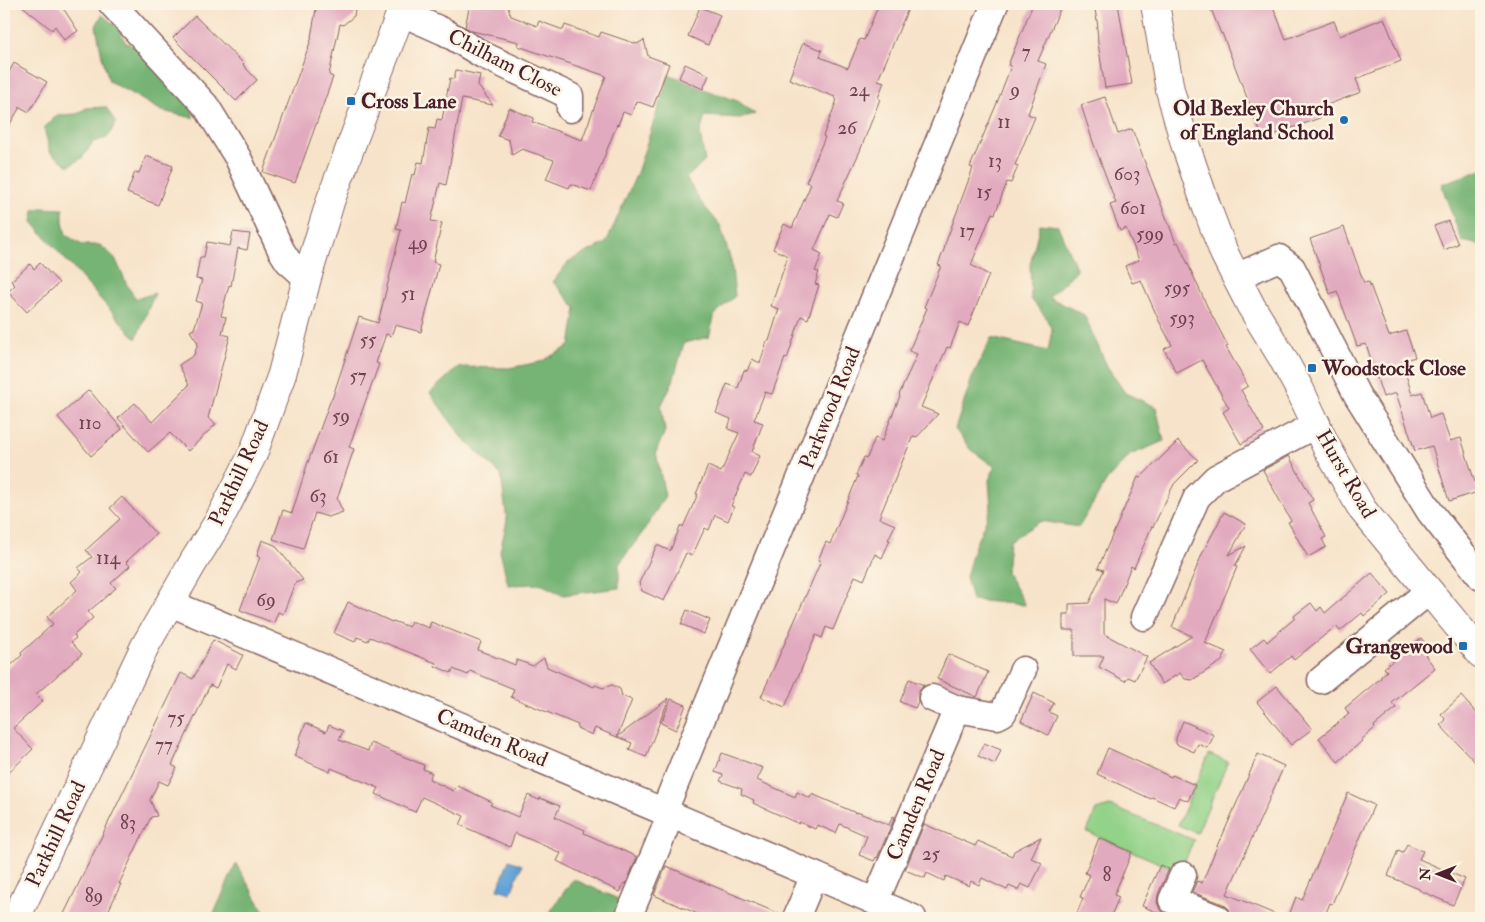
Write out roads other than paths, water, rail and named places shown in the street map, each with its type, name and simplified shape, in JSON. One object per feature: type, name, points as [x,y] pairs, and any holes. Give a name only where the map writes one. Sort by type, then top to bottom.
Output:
[{"type":"main road","name":"Hurst Road","points":[[1155,4],[1170,90],[1185,144],[1224,254],[1251,306],[1282,357],[1317,424],[1326,446],[1362,509],[1481,654]]},
{"type":"main road","name":"Parkhill Road","points":[[16,918],[145,646],[218,524],[253,454],[282,374],[307,278],[340,173],[403,8]]},
{"type":"street","points":[[112,4],[206,106],[238,158],[281,250],[288,261],[307,278]]},
{"type":"street","name":"Parkwood Road","points":[[628,918],[667,813],[995,4]]},
{"type":"street","name":"Chilham Close","points":[[403,8],[483,55],[570,96],[570,109]]},
{"type":"street","points":[[1236,277],[1279,258],[1292,268],[1357,395],[1430,512],[1481,576]]},
{"type":"street","points":[[1144,617],[1197,497],[1216,478],[1317,424]]},
{"type":"street","points":[[1321,680],[1429,591]]},
{"type":"street","name":"Camden Road","points":[[170,603],[913,918]]},
{"type":"street","points":[[932,698],[957,709],[997,716],[1003,713],[1024,670]]},
{"type":"street","name":"Camden Road","points":[[875,902],[957,709]]},
{"type":"street","points":[[1183,874],[1168,909],[1217,918]]},
{"type":"street","points":[[796,918],[814,875]]},
{"type":"water","points":[[509,860],[522,865],[511,893],[498,889]]},
{"type":"place","name":"Cross Lane","points":[[351,101]]},
{"type":"place","name":"Old Bexley Church of England School","points":[[1344,120]]},
{"type":"place","name":"Woodstock Close","points":[[1312,368]]},
{"type":"place","name":"Grangewood","points":[[1463,646]]}]
